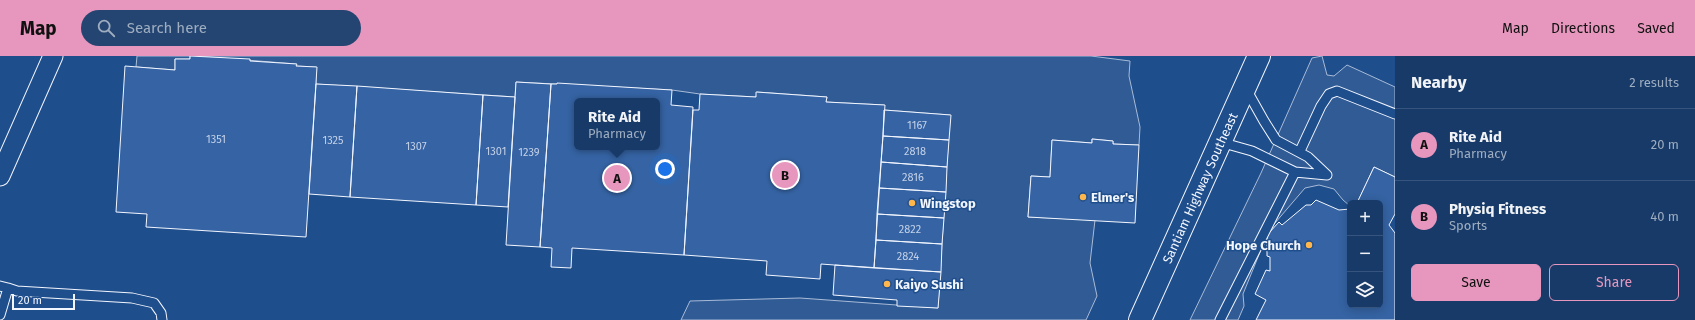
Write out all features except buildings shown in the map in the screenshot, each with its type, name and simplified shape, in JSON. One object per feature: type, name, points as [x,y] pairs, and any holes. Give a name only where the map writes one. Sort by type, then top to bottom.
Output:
[{"type":"main road","name":"Santiam Highway Southeast","points":[[1140,320],[1259,56]]},
{"type":"street","points":[[0,176],[53,56]]},
{"type":"lane","points":[[1220,142],[1252,151],[1295,172],[1327,175],[1300,151],[1276,140],[1245,87]]},
{"type":"lane","points":[[1300,151],[1321,106],[1329,94],[1337,91],[1395,114]]},
{"type":"lane","points":[[1220,320],[1295,172]]},
{"type":"lane","points":[[0,316],[4,287],[17,291],[132,298],[154,303],[161,313],[162,320]]},
{"type":"shaded area","points":[[137,56],[190,56],[190,59],[175,59],[175,70],[136,67]]},
{"type":"shaded area","points":[[196,56],[1091,56],[1130,61],[1129,76],[1140,127],[1139,145],[1113,144],[1113,141],[1092,139],[1092,143],[1052,140],[1050,177],[1031,176],[1028,217],[1095,220],[1090,263],[1097,296],[1086,320],[681,320],[690,301],[800,298],[938,308],[950,115],[884,110],[884,105],[826,102],[827,97],[757,92],[756,97],[700,94],[672,90],[516,82],[515,97],[316,84],[316,67]]},
{"type":"shaded area","points":[[1322,56],[1327,75],[1334,76],[1347,65],[1395,87],[1395,177],[1374,167],[1358,200],[1347,200],[1347,203],[1334,189],[1319,185],[1305,188],[1269,230],[1243,294],[1244,306],[1238,320],[1190,320],[1261,173],[1312,58]]},
{"type":"place","name":"Physiq Fitness","points":[[785,175]]},
{"type":"place","name":"Rite Aid","points":[[617,178]]},
{"type":"place","name":"Elmer's","points":[[1083,197]]},
{"type":"place","name":"Wingstop","points":[[912,203]]},
{"type":"place","name":"Hope Church","points":[[1309,245]]},
{"type":"place","name":"Kaiyo Sushi","points":[[887,284]]}]
